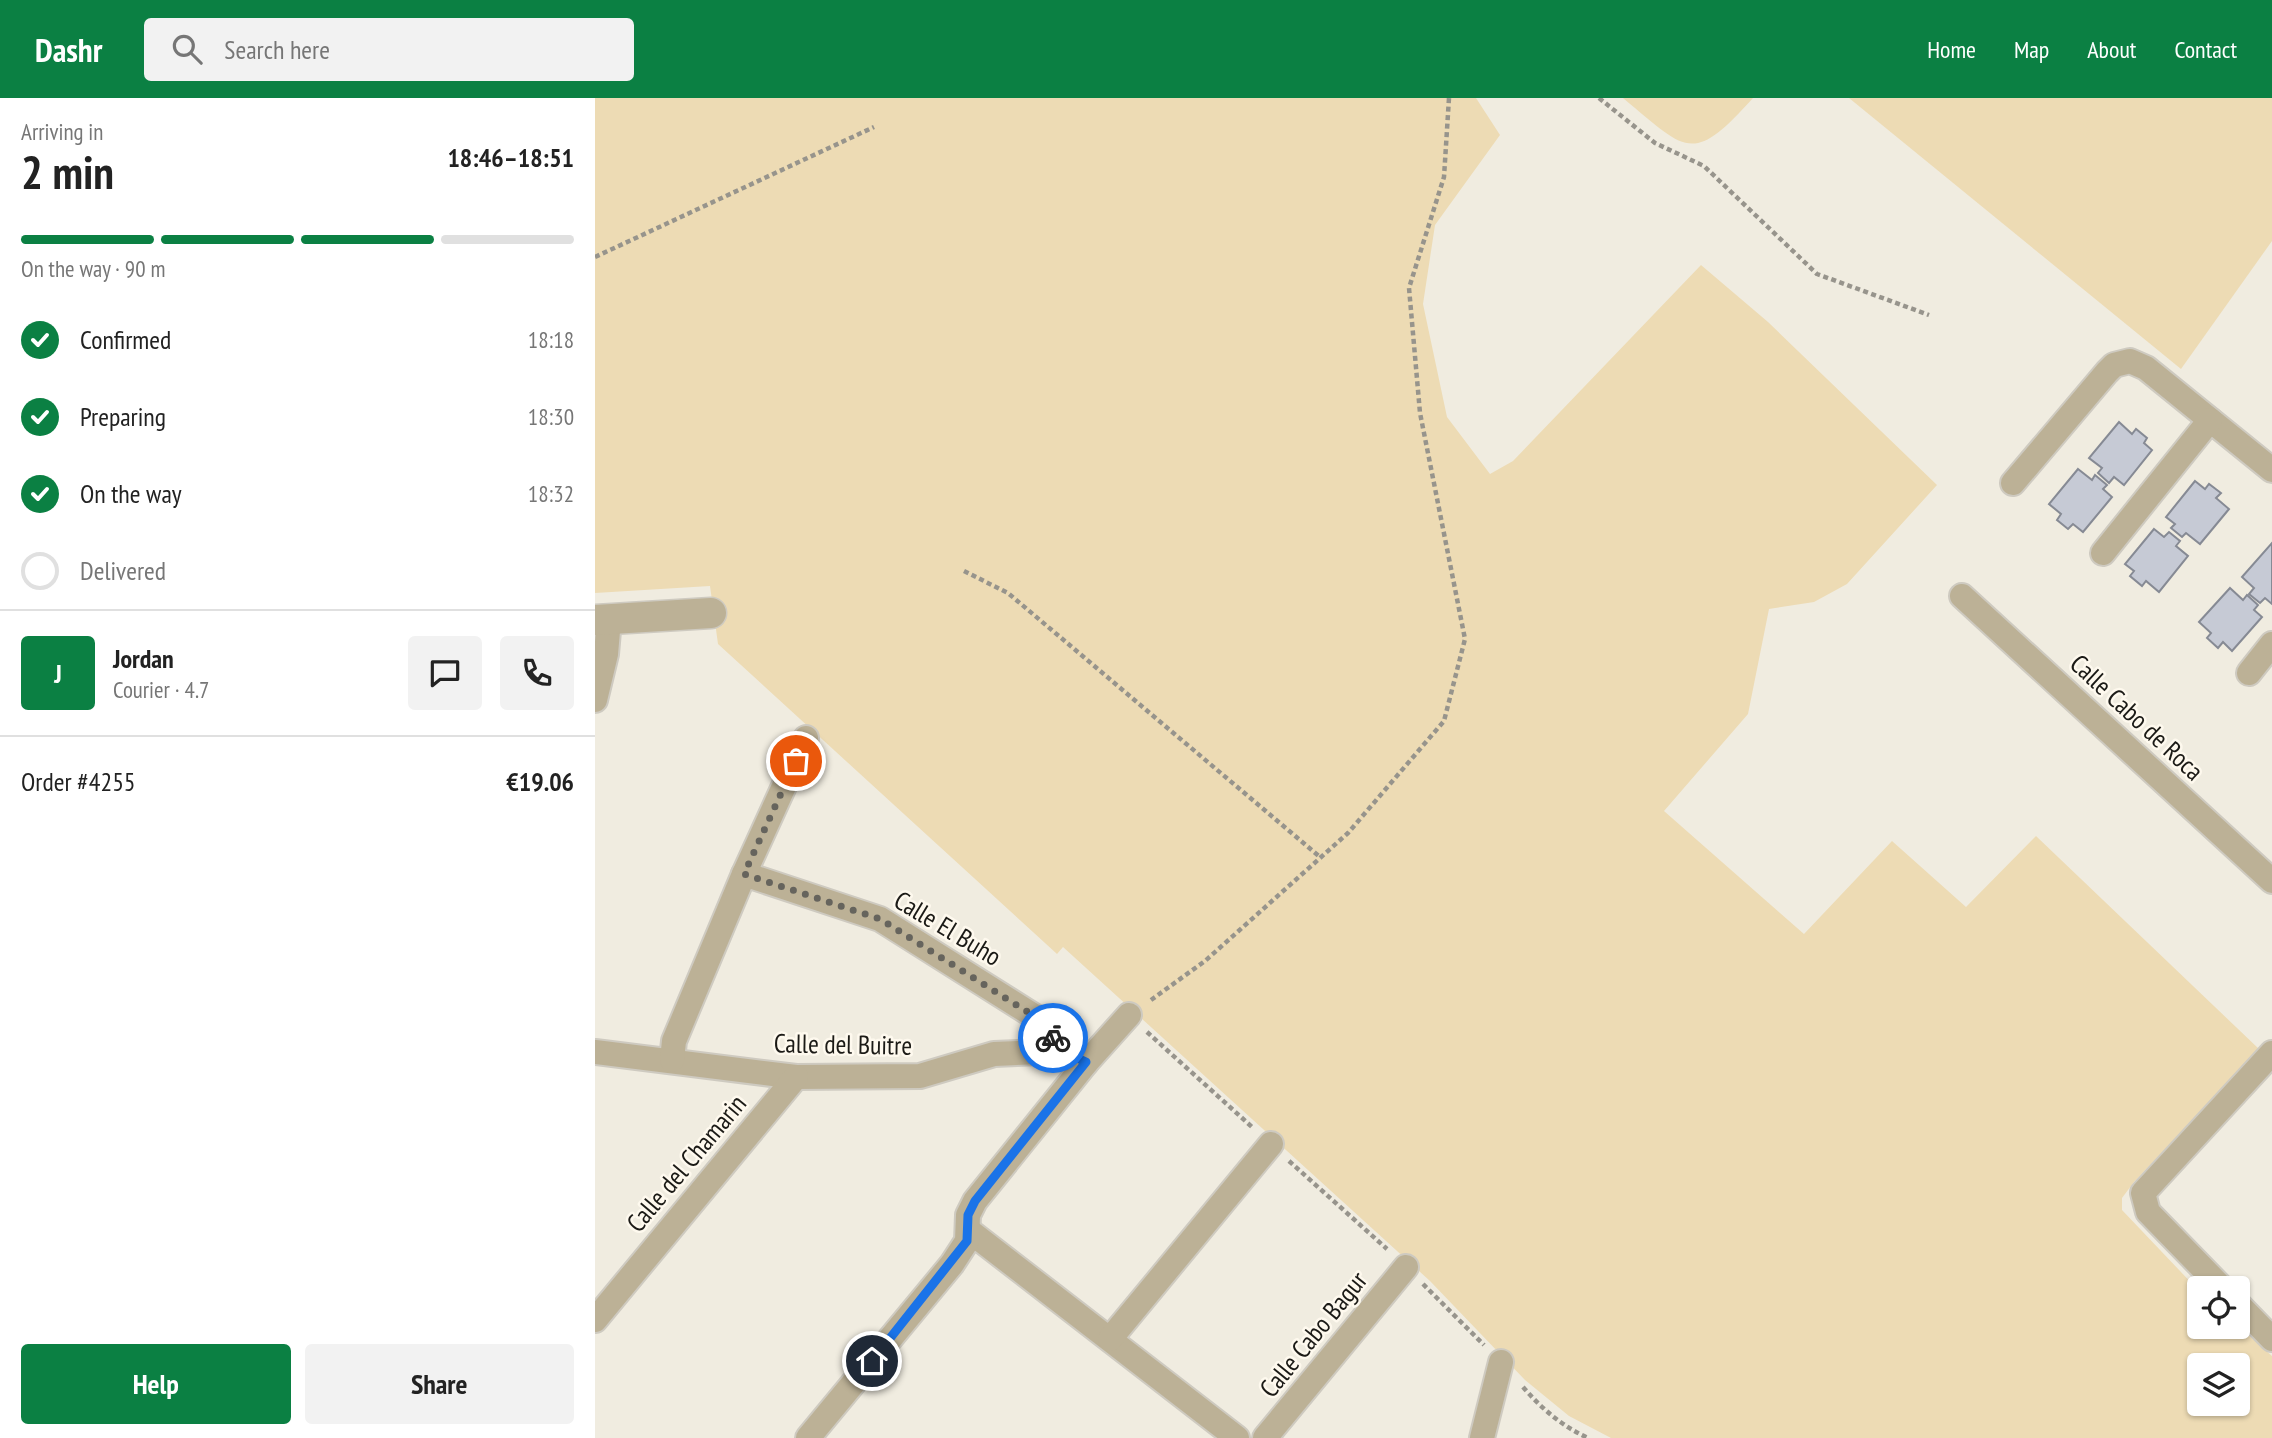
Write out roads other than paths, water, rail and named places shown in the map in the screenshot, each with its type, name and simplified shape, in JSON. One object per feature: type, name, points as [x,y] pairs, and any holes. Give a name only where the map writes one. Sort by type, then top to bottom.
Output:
[{"type":"street","points":[[2013,483],[2107,372],[2122,362],[2139,363],[2272,470]]},
{"type":"street","points":[[2103,553],[2210,420]]},
{"type":"street","name":"Calle Cabo de Roca","points":[[1962,596],[2272,881]]},
{"type":"street","points":[[595,700],[607,654],[602,620],[711,612]]},
{"type":"street","points":[[2249,673],[2272,644]]},
{"type":"street","points":[[672,1060],[674,1041],[744,874],[806,738]]},
{"type":"street","name":"Calle El Buho","points":[[744,874],[880,919],[1042,1021],[1062,1051]]},
{"type":"street","points":[[809,1438],[952,1264],[967,1241],[968,1215],[975,1201],[1086,1062],[1129,1015]]},
{"type":"street","name":"Calle del Buitre","points":[[595,1052],[796,1077],[920,1076],[994,1054],[1062,1051],[1086,1062]]},
{"type":"street","points":[[2210,1276],[2148,1212],[2144,1192],[2146,1186],[2272,1053]]},
{"type":"street","name":"Calle del Chamarin","points":[[595,1320],[796,1077]]},
{"type":"street","points":[[1110,1339],[1271,1144]]},
{"type":"street","points":[[968,1230],[1237,1438]]},
{"type":"street","name":"Calle Cabo Bagur","points":[[1265,1438],[1406,1267]]},
{"type":"street","points":[[2250,1316],[2272,1339]]},
{"type":"street","points":[[1482,1438],[1501,1362]]}]
